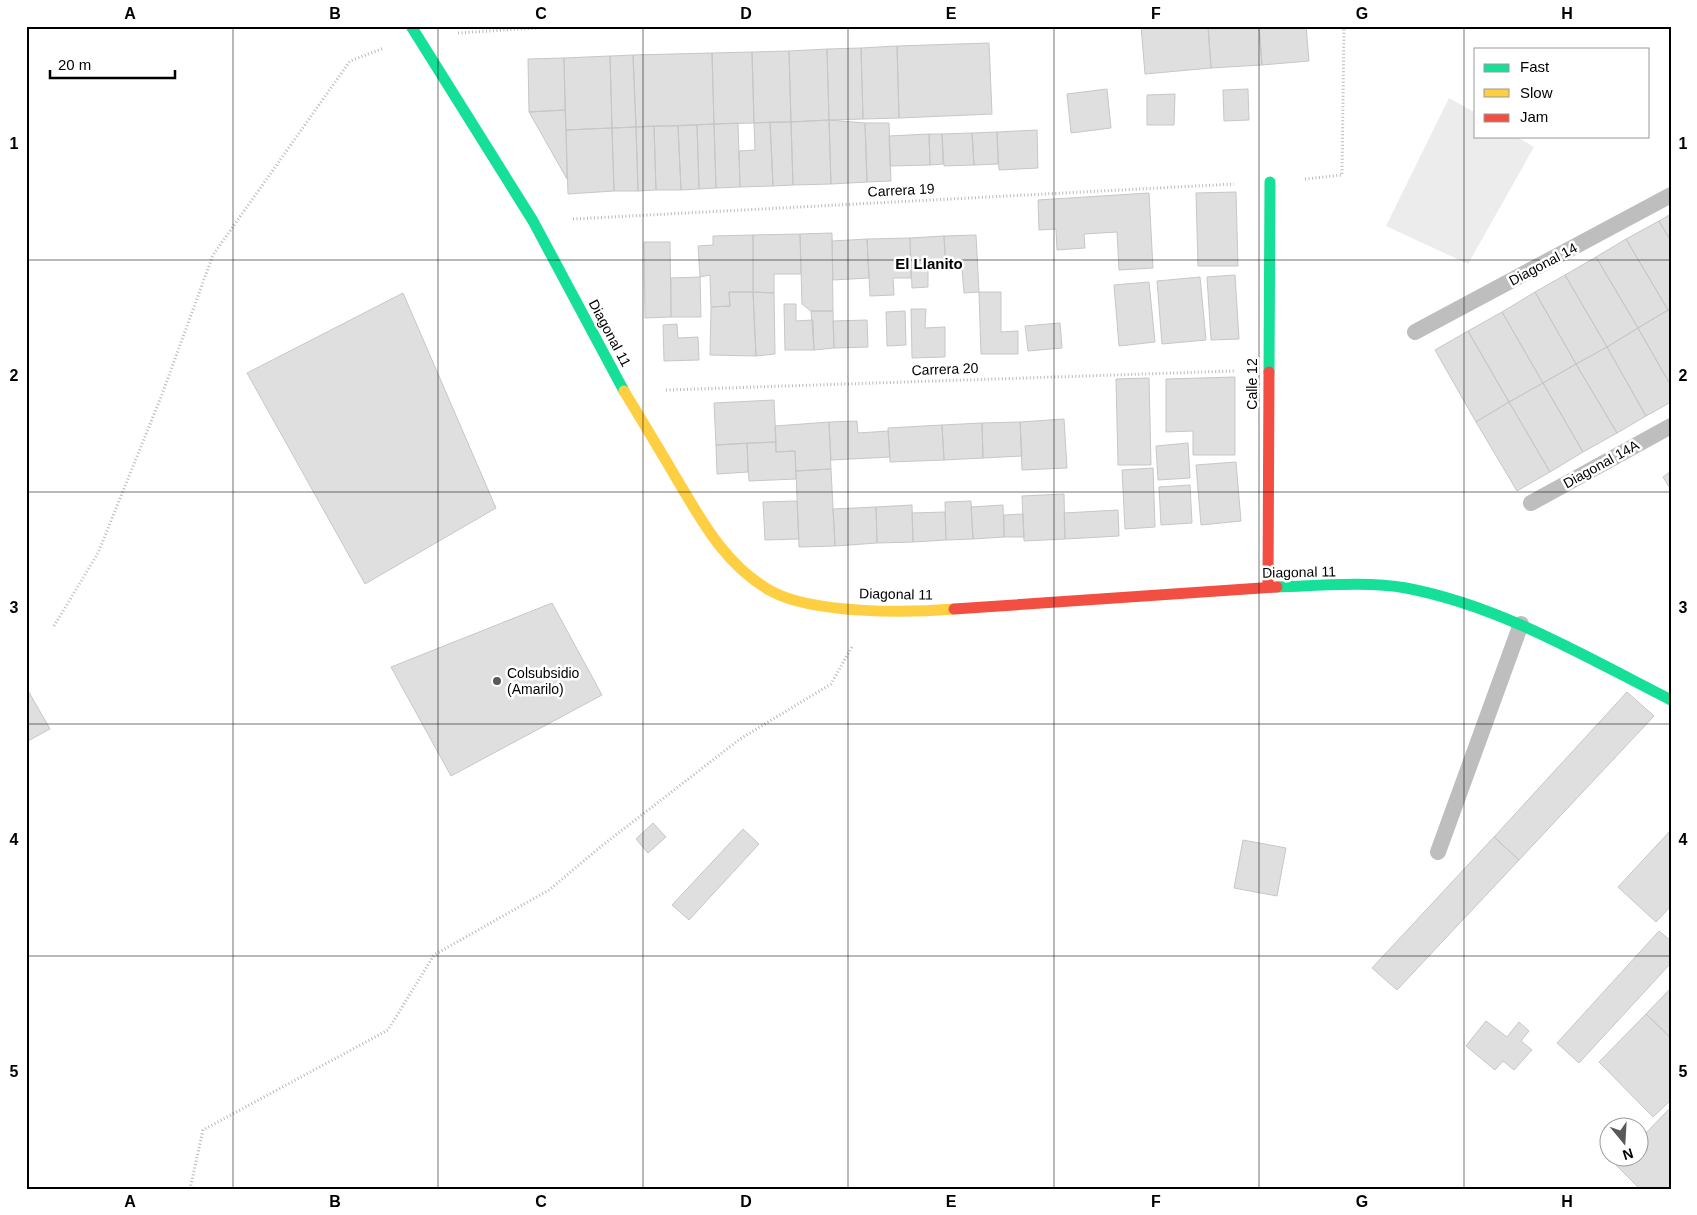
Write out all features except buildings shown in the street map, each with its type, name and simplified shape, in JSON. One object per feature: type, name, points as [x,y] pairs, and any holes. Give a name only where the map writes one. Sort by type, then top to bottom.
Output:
[{"type":"street","name":"Diagonal 11","points":[[414,31],[533,221],[624,391],[713,540],[745,572],[771,591],[804,602],[872,611],[930,611],[1268,586],[1404,588],[1456,600],[1521,624],[1671,700]]},
{"type":"street","name":"Calle 12","points":[[1268,586],[1267,370],[1270,182]]},
{"type":"lane","name":"Diagonal 14","points":[[1415,332],[1671,195]]},
{"type":"lane","name":"Diagonal 14A","points":[[1531,503],[1671,426]]},
{"type":"lane","points":[[1438,852],[1521,624]]},
{"type":"path","points":[[54,626],[98,553],[161,397],[213,255],[350,61],[414,31],[567,26]]},
{"type":"path","points":[[1342,175],[1344,26]]},
{"type":"path","name":"Carrera 19","points":[[533,221],[1270,182]]},
{"type":"path","name":"Carrera 20","points":[[624,391],[1267,370]]},
{"type":"path","points":[[190,1189],[204,1130],[388,1030],[434,955],[549,890],[599,848],[740,739],[831,684],[872,611]]},
{"type":"shaded area","points":[[1449,98],[1474,112],[1474,138],[1518,138],[1534,147],[1468,264],[1386,226]]},
{"type":"traffic: fast","points":[[411,26],[533,221],[624,391]]},
{"type":"traffic: fast","points":[[1269,372],[1270,182]]},
{"type":"traffic: fast","points":[[1277,587],[1342,584],[1375,585],[1406,588],[1441,596],[1509,620],[1575,650],[1671,700]]},
{"type":"traffic: slow","points":[[624,391],[715,540],[727,555],[755,581],[789,599],[835,608],[886,611],[954,609]]},
{"type":"traffic: jam","points":[[1268,587],[1269,372]]},
{"type":"traffic: jam","points":[[954,609],[1277,587]]},
{"type":"place","name":"Colsubsidio (Amarilo)","points":[[497,681]]},
{"type":"district","name":"El Llanito","points":[[929,264]]}]
